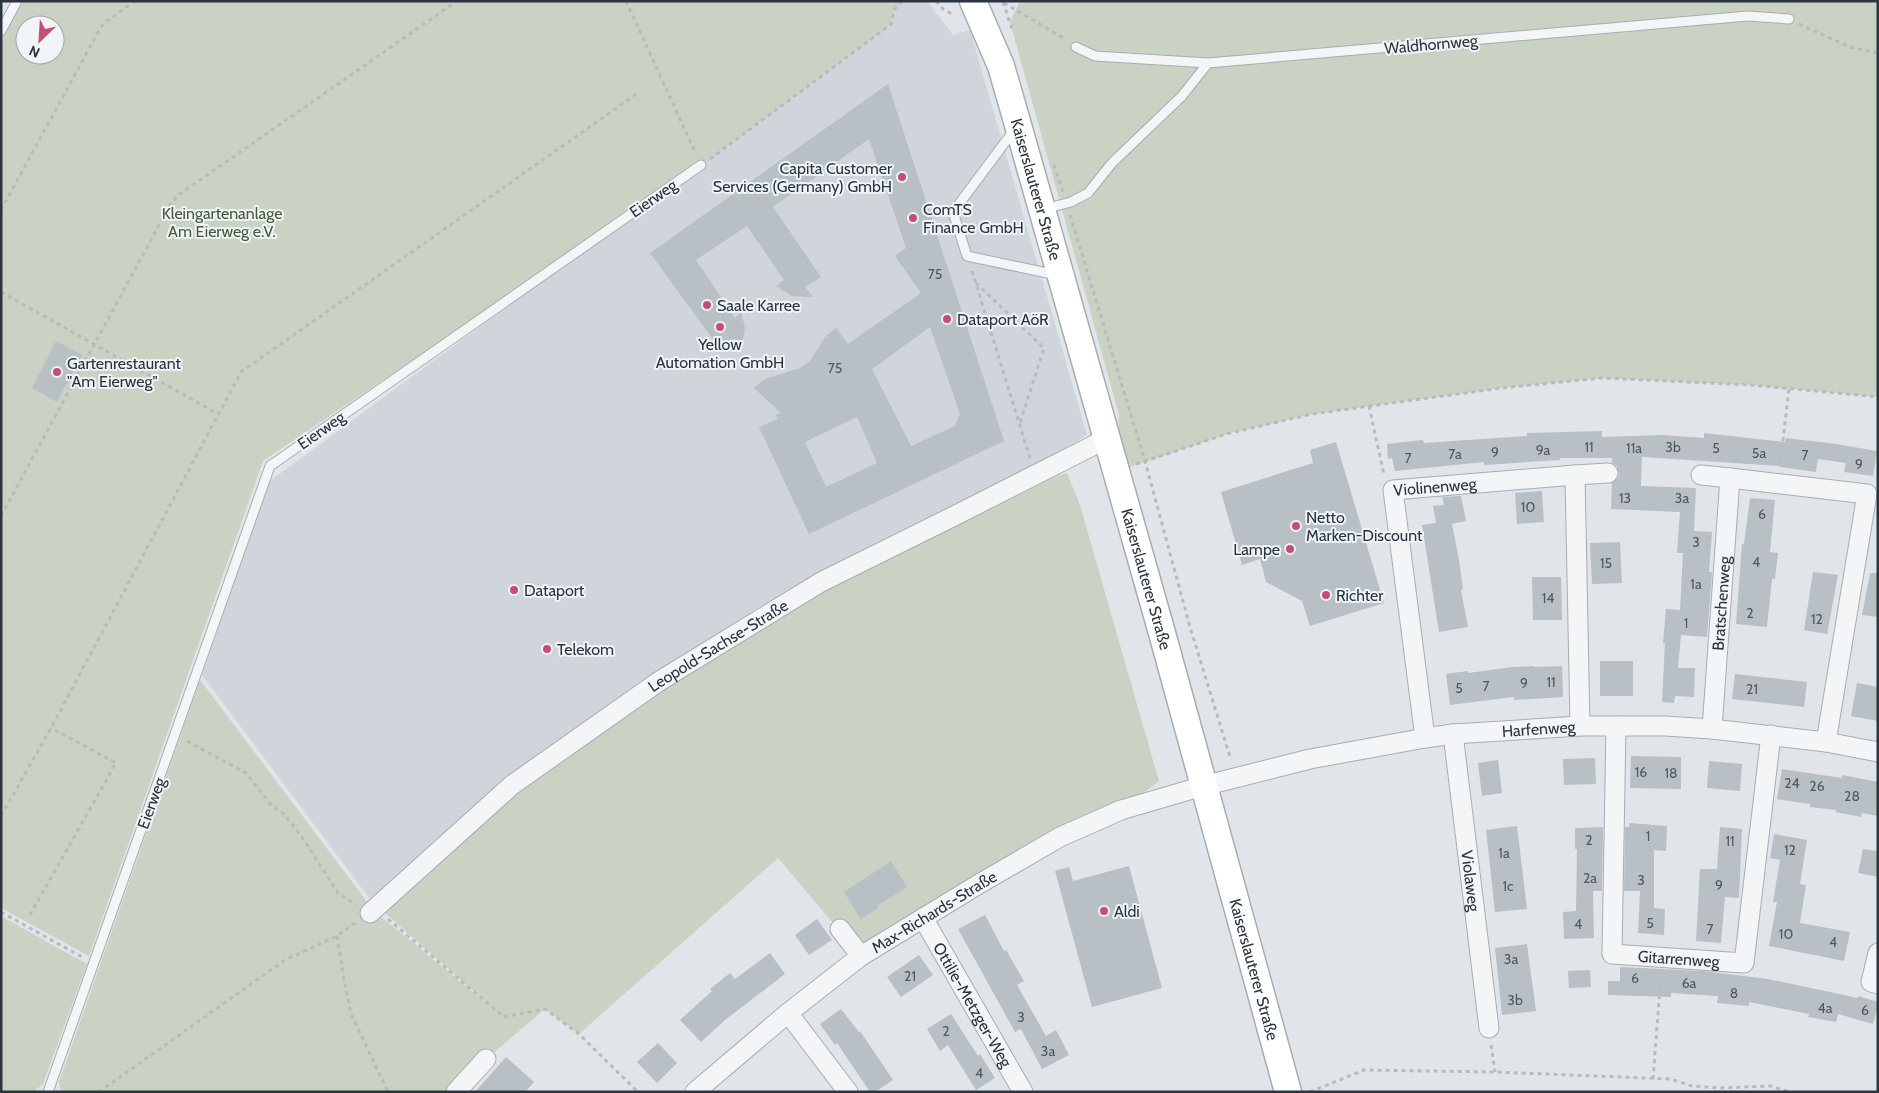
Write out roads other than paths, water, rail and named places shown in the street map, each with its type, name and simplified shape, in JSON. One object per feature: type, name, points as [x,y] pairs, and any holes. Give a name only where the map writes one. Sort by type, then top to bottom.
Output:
[{"type":"street","name":"Kaiserslauterer Straße","points":[[973,1],[1001,66],[1018,125],[1055,206],[1062,276],[1288,1092]]},
{"type":"street","name":"Kaiserslauterer Straße","points":[[994,1],[1001,66]]},
{"type":"street","name":"Leopold-Sachse-Straße","points":[[370,913],[512,785],[658,682],[821,582],[1106,439]]},
{"type":"street","name":"Violinenweg","points":[[1425,738],[1393,490],[1608,473]]},
{"type":"street","points":[[1575,475],[1580,726]]},
{"type":"street","points":[[1701,475],[1872,494],[1826,742]]},
{"type":"street","name":"Bratschenweg","points":[[1712,729],[1730,478]]},
{"type":"street","name":"Harfenweg","points":[[1203,786],[1310,759],[1425,738],[1453,734],[1580,726],[1712,729],[1826,742],[1878,752]]},
{"type":"street","name":"Gitarrenweg","points":[[1616,726],[1612,954],[1744,963],[1771,735]]},
{"type":"street","name":"Violaweg","points":[[1453,734],[1489,1028]]},
{"type":"street","name":"Max-Richards-Straße","points":[[695,1092],[788,1013],[861,956],[923,918],[1060,837],[1122,810],[1203,786]]},
{"type":"street","name":"Ottilie-Metzger-Weg","points":[[923,918],[1022,1092]]},
{"type":"street","points":[[840,929],[861,956]]},
{"type":"street","points":[[1878,953],[1871,982],[1878,984]]},
{"type":"street","points":[[788,1013],[848,1092]]},
{"type":"street","points":[[456,1092],[486,1059]]},
{"type":"lane","points":[[1,31],[17,1]]},
{"type":"lane","name":"Waldhornweg","points":[[1076,47],[1095,56],[1208,63],[1748,16],[1789,19]]},
{"type":"lane","points":[[1055,206],[1088,193],[1112,163],[1182,96],[1208,63]]},
{"type":"lane","points":[[1018,125],[953,212],[967,256],[1062,276]]},
{"type":"lane","name":"Eierweg","points":[[48,1092],[270,466],[701,165]]},
{"type":"place","name":"Capita Customer Services (Germany) GmbH","points":[[902,177]]},
{"type":"place","name":"ComTS Finance GmbH","points":[[913,218]]},
{"type":"place","name":"Saale Karree","points":[[707,305]]},
{"type":"place","name":"Dataport AöR","points":[[947,319]]},
{"type":"place","name":"Yellow Automation GmbH","points":[[720,327]]},
{"type":"place","name":"Gartenrestaurant \"Am Eierweg\"","points":[[57,372]]},
{"type":"place","name":"Netto Marken-Discount","points":[[1296,526]]},
{"type":"place","name":"Lampe","points":[[1290,549]]},
{"type":"place","name":"Dataport","points":[[514,590]]},
{"type":"place","name":"Richter","points":[[1326,595]]},
{"type":"place","name":"Telekom","points":[[547,649]]},
{"type":"place","name":"Aldi","points":[[1104,911]]},
{"type":"park label","name":"Kleingartenanlage Am Eierweg e.V.","points":[[222,222]]}]
